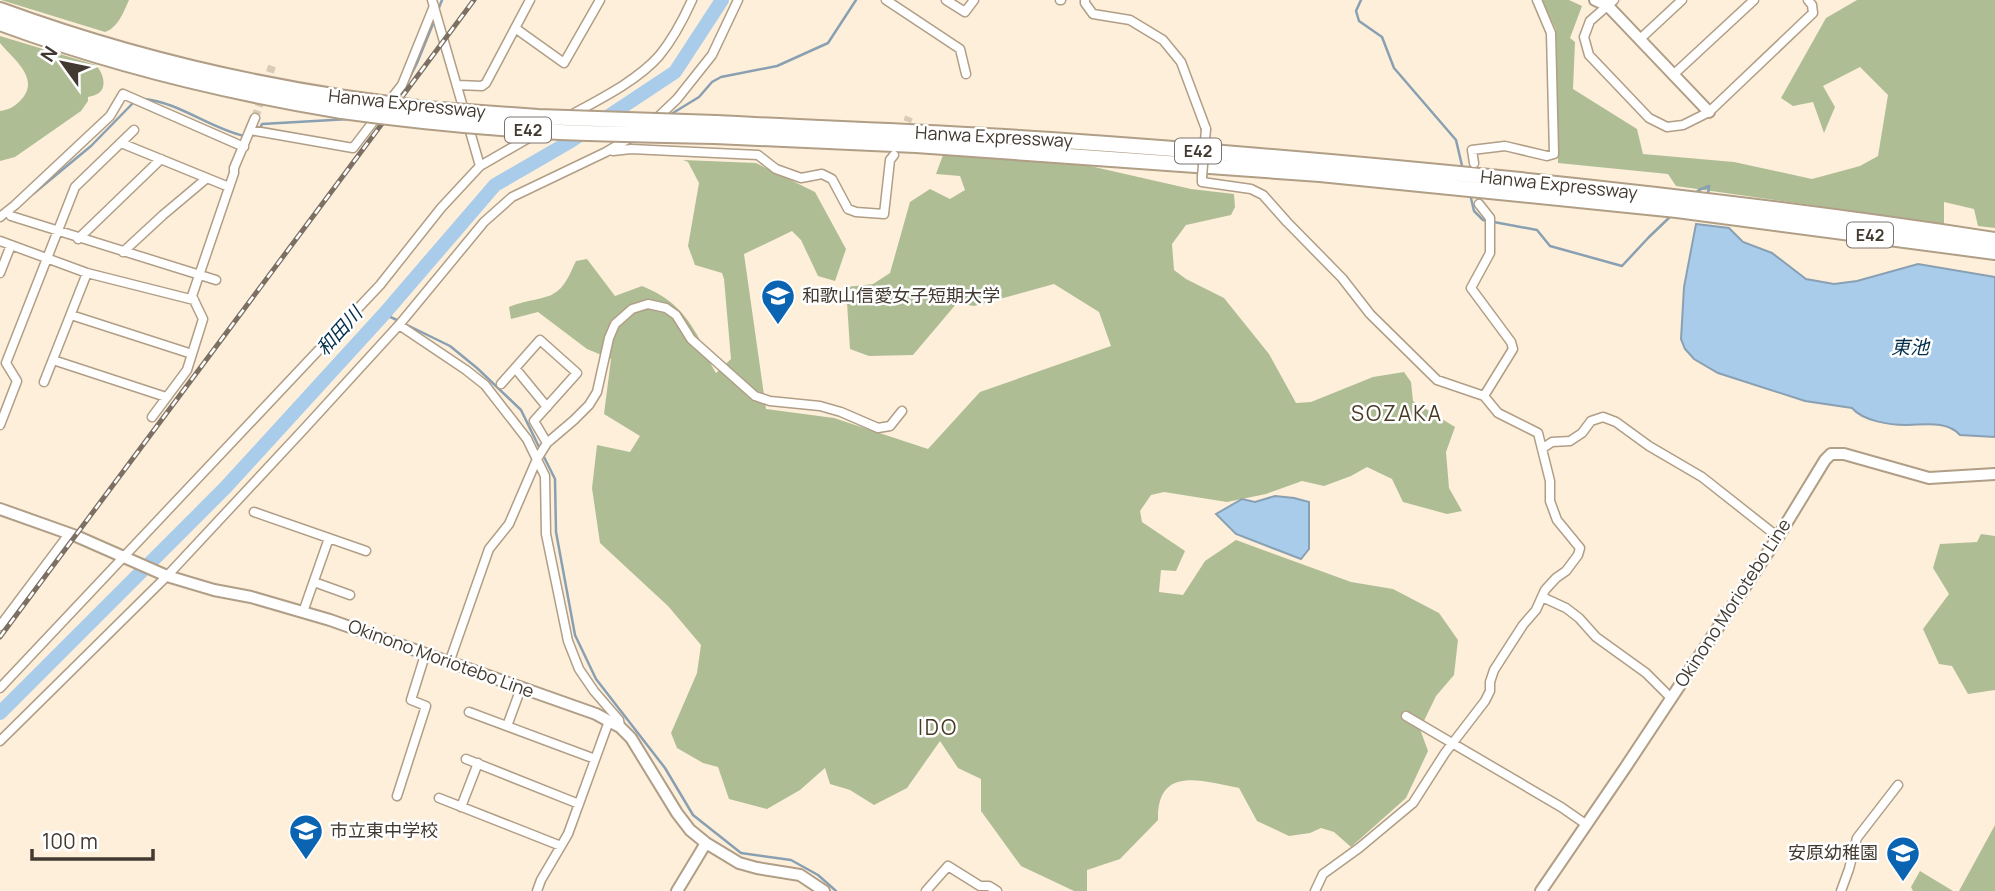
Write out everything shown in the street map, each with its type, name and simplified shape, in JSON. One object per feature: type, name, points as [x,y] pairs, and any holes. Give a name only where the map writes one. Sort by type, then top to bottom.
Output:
[{"type":"highway","name":"Hanwa Expressway","points":[[0,10],[162,62],[343,105]]},
{"type":"highway","name":"Hanwa Expressway","points":[[0,23],[108,59],[225,90],[343,105],[715,129],[1047,139],[1182,149],[1480,176],[1678,204],[1995,240]]},
{"type":"highway","name":"Hanwa Expressway","points":[[1747,212],[1995,252]]},
{"type":"main road","points":[[1595,0],[1611,3],[1640,39],[1709,112]]},
{"type":"main road","name":"Okinono Moriotebo Line","points":[[1541,891],[1831,454],[1844,454],[1930,478],[1995,474]]},
{"type":"main road","name":"Okinono Moriotebo Line","points":[[0,509],[69,534],[165,575],[330,620],[596,714],[620,727],[631,738],[677,813],[690,830],[706,843],[739,863],[800,875],[824,891]]},
{"type":"main road","points":[[677,891],[706,843]]},
{"type":"street","points":[[457,85],[482,86],[486,83],[530,0]]},
{"type":"street","points":[[515,28],[564,63],[600,0]]},
{"type":"street","points":[[0,688],[127,558],[380,285],[441,208],[480,166],[632,78],[658,57],[681,24],[692,0]]},
{"type":"street","points":[[0,741],[165,575],[399,325],[484,222],[512,197],[606,152],[644,130],[677,99],[712,55],[738,0]]},
{"type":"street","points":[[886,0],[960,49],[966,74]]},
{"type":"street","points":[[946,0],[965,12],[974,0]]},
{"type":"street","points":[[1085,0],[1093,14],[1130,20],[1163,40],[1181,62],[1206,129],[1202,182],[1251,189],[1263,195],[1342,278],[1370,314],[1437,380],[1484,396],[1499,413],[1538,433],[1550,481],[1550,501],[1558,520],[1580,548],[1578,555],[1566,571],[1556,578],[1523,625],[1494,670],[1485,701],[1413,803],[1323,874],[1315,891]]},
{"type":"street","points":[[1474,163],[1472,150],[1505,146],[1547,156],[1554,154],[1551,33],[1537,0]]},
{"type":"street","points":[[1640,39],[1682,0]]},
{"type":"street","points":[[1674,75],[1754,0]]},
{"type":"street","points":[[1611,3],[1590,21],[1584,37],[1589,55],[1649,118],[1667,127],[1683,125],[1709,112],[1813,13],[1808,0]]},
{"type":"street","points":[[433,3],[480,166]]},
{"type":"street","points":[[250,130],[353,148],[402,85],[433,3]]},
{"type":"street","points":[[0,217],[110,116],[123,94],[244,147]]},
{"type":"street","points":[[152,416],[187,370],[203,319],[192,296],[234,173],[233,168],[255,118]]},
{"type":"street","points":[[0,425],[17,381],[6,363],[75,187],[134,130]]},
{"type":"street","points":[[121,142],[229,187]]},
{"type":"street","points":[[606,152],[631,149],[758,155],[776,169],[801,178],[822,174],[832,179],[849,209],[884,214],[890,160],[894,155]]},
{"type":"street","points":[[78,239],[161,159]]},
{"type":"street","points":[[123,252],[207,178]]},
{"type":"street","points":[[1479,204],[1490,218],[1490,253],[1471,288],[1511,342],[1513,349],[1484,396]]},
{"type":"street","points":[[11,216],[215,280]]},
{"type":"street","points":[[0,241],[87,273],[194,300]]},
{"type":"street","points":[[0,273],[11,245]]},
{"type":"street","points":[[44,382],[87,273]]},
{"type":"street","points":[[449,663],[489,549],[509,524],[537,459],[547,443],[589,405],[597,392],[609,338],[615,324],[632,309],[648,304],[666,308],[676,315],[691,339],[754,396],[770,401],[820,406],[878,428],[890,426],[902,411]]},
{"type":"street","points":[[71,315],[192,354]]},
{"type":"street","points":[[399,325],[485,386],[527,439],[545,476],[546,534],[568,641],[579,669],[619,720],[620,727]]},
{"type":"street","points":[[501,384],[540,340],[577,373],[534,421],[547,443]]},
{"type":"street","points":[[53,359],[166,397]]},
{"type":"street","points":[[0,367],[10,371]]},
{"type":"street","points":[[515,369],[547,407]]},
{"type":"street","points":[[1543,447],[1552,442],[1570,441],[1582,433],[1591,421],[1603,417],[1702,477],[1778,537]]},
{"type":"street","points":[[254,512],[366,551]]},
{"type":"street","points":[[0,626],[69,534]]},
{"type":"street","points":[[303,612],[329,538]]},
{"type":"street","points":[[314,582],[350,595]]},
{"type":"street","points":[[1542,597],[1566,608],[1579,618],[1596,636],[1646,673],[1671,698]]},
{"type":"street","points":[[397,796],[426,706],[411,700],[425,654]]},
{"type":"street","points":[[507,726],[521,688]]},
{"type":"street","points":[[468,712],[595,759]]},
{"type":"street","points":[[1406,716],[1587,825]]},
{"type":"street","points":[[537,891],[568,834],[609,721]]},
{"type":"street","points":[[466,759],[579,804]]},
{"type":"street","points":[[461,807],[478,764]]},
{"type":"street","points":[[1841,891],[1857,838],[1898,785]]},
{"type":"street","points":[[439,798],[561,846]]},
{"type":"street","points":[[926,891],[948,866],[980,886],[989,886],[998,891]]},
{"type":"green space","points":[[1,0],[129,0],[117,23],[105,32]]},
{"type":"green space","points":[[1542,0],[1569,0],[1582,6],[1570,38],[1575,42],[1573,89],[1637,129],[1643,154],[1734,162],[1812,179],[1860,166],[1878,156],[1888,95],[1860,67],[1823,86],[1835,107],[1824,133],[1813,102],[1793,106],[1781,98],[1826,18],[1857,0],[1995,0],[1995,228],[1978,226],[1974,209],[1944,202],[1944,224],[1676,186],[1668,174],[1558,163],[1556,30]]},
{"type":"green space","points":[[0,36],[96,65],[104,82],[102,90],[88,97],[81,111],[15,157],[0,161],[0,111],[18,103],[26,93],[28,85],[23,70],[0,43]]},
{"type":"green space","points":[[943,155],[1090,166],[1191,189],[1234,194],[1235,207],[1231,215],[1186,225],[1172,244],[1174,270],[1224,298],[1269,354],[1296,403],[1311,402],[1373,377],[1404,372],[1411,382],[1413,401],[1455,427],[1446,452],[1449,488],[1462,511],[1447,514],[1403,502],[1392,479],[1367,467],[1324,486],[1302,481],[1266,494],[1227,502],[1164,492],[1151,495],[1140,511],[1142,522],[1185,551],[1176,571],[1161,570],[1159,592],[1183,595],[1205,561],[1236,540],[1351,582],[1393,589],[1439,613],[1458,640],[1454,675],[1436,696],[1420,729],[1428,751],[1406,798],[1351,847],[1334,832],[1321,828],[1310,833],[1289,836],[1257,821],[1239,788],[1211,782],[1184,781],[1173,784],[1165,791],[1158,820],[1120,859],[1087,870],[1087,891],[1074,891],[1021,866],[981,811],[981,779],[958,768],[940,741],[907,788],[874,805],[850,790],[830,784],[825,768],[800,790],[767,809],[729,799],[718,767],[703,763],[677,748],[671,733],[697,673],[701,645],[668,606],[600,543],[592,488],[597,445],[630,452],[640,436],[604,414],[611,359],[587,349],[538,312],[511,319],[509,307],[553,294],[564,284],[576,261],[587,259],[615,296],[642,286],[673,304],[696,333],[716,373],[731,359],[724,279],[722,273],[695,265],[688,246],[699,183],[688,162],[683,160],[756,163],[815,192],[846,249],[835,281],[818,276],[801,240],[792,231],[744,254],[766,409],[834,418],[928,449],[980,392],[1111,346],[1099,312],[1054,284],[974,306],[957,303],[913,355],[869,356],[850,349],[846,287],[873,284],[890,273],[910,202],[930,189],[950,199],[965,190],[960,176],[936,174]]},
{"type":"green space","points":[[1981,534],[1995,536],[1995,690],[1968,694],[1952,666],[1939,664],[1923,629],[1949,594],[1933,568],[1940,544],[1977,542]]},
{"type":"green space","points":[[1995,825],[1995,891],[1959,891]]},
{"type":"green space","points":[[1920,871],[1953,891],[1913,891],[1911,887]]},
{"type":"water","name":"東池","points":[[1696,224],[1729,228],[1743,242],[1772,253],[1806,279],[1834,284],[1857,281],[1918,264],[1995,277],[1995,437],[1960,435],[1942,425],[1900,425],[1877,421],[1852,408],[1805,401],[1718,373],[1694,359],[1681,339],[1684,287]]},
{"type":"water","points":[[1275,496],[1309,502],[1309,549],[1301,559],[1236,534],[1216,514],[1242,499],[1255,502]]},
{"type":"waterway","points":[[438,10],[442,0]]},
{"type":"waterway","name":"和田川","points":[[0,713],[225,488],[384,314],[495,185],[571,141],[675,72],[722,0]]},
{"type":"waterway","points":[[668,116],[699,97],[712,82],[721,77],[777,66],[828,43],[856,0]]},
{"type":"waterway","points":[[1361,0],[1356,11],[1359,21],[1382,37],[1394,68],[1456,140],[1463,170]]},
{"type":"waterway","points":[[399,99],[435,19]]},
{"type":"waterway","points":[[143,99],[169,105],[244,136]]},
{"type":"waterway","points":[[33,194],[91,146],[134,102]]},
{"type":"waterway","points":[[259,130],[262,124],[350,119]]},
{"type":"waterway","points":[[1695,194],[1709,186],[1708,195]]},
{"type":"waterway","points":[[1470,194],[1474,211],[1483,220],[1537,230],[1550,246],[1622,266],[1672,215]]},
{"type":"waterway","points":[[384,314],[399,321]]},
{"type":"waterway","points":[[405,324],[450,346],[477,368],[521,410],[540,449]]},
{"type":"waterway","points":[[543,455],[555,479],[556,532],[575,635],[596,679],[665,768],[693,815],[741,853],[791,860],[818,875],[836,891]]},
{"type":"tunnel","points":[[255,118],[272,66]]},
{"type":"tunnel","points":[[903,133],[909,117]]},
{"type":"railway","points":[[0,637],[474,0]]},
{"type":"place","name":"和歌山信愛女子短期大学","points":[[778,326]]},
{"type":"place","name":"市立東中学校","points":[[306,861]]},
{"type":"place","name":"安原幼稚園","points":[[1903,883]]},
{"type":"district","name":"SOZAKA","points":[[1397,414]]},
{"type":"district","name":"IDO","points":[[938,728]]}]
